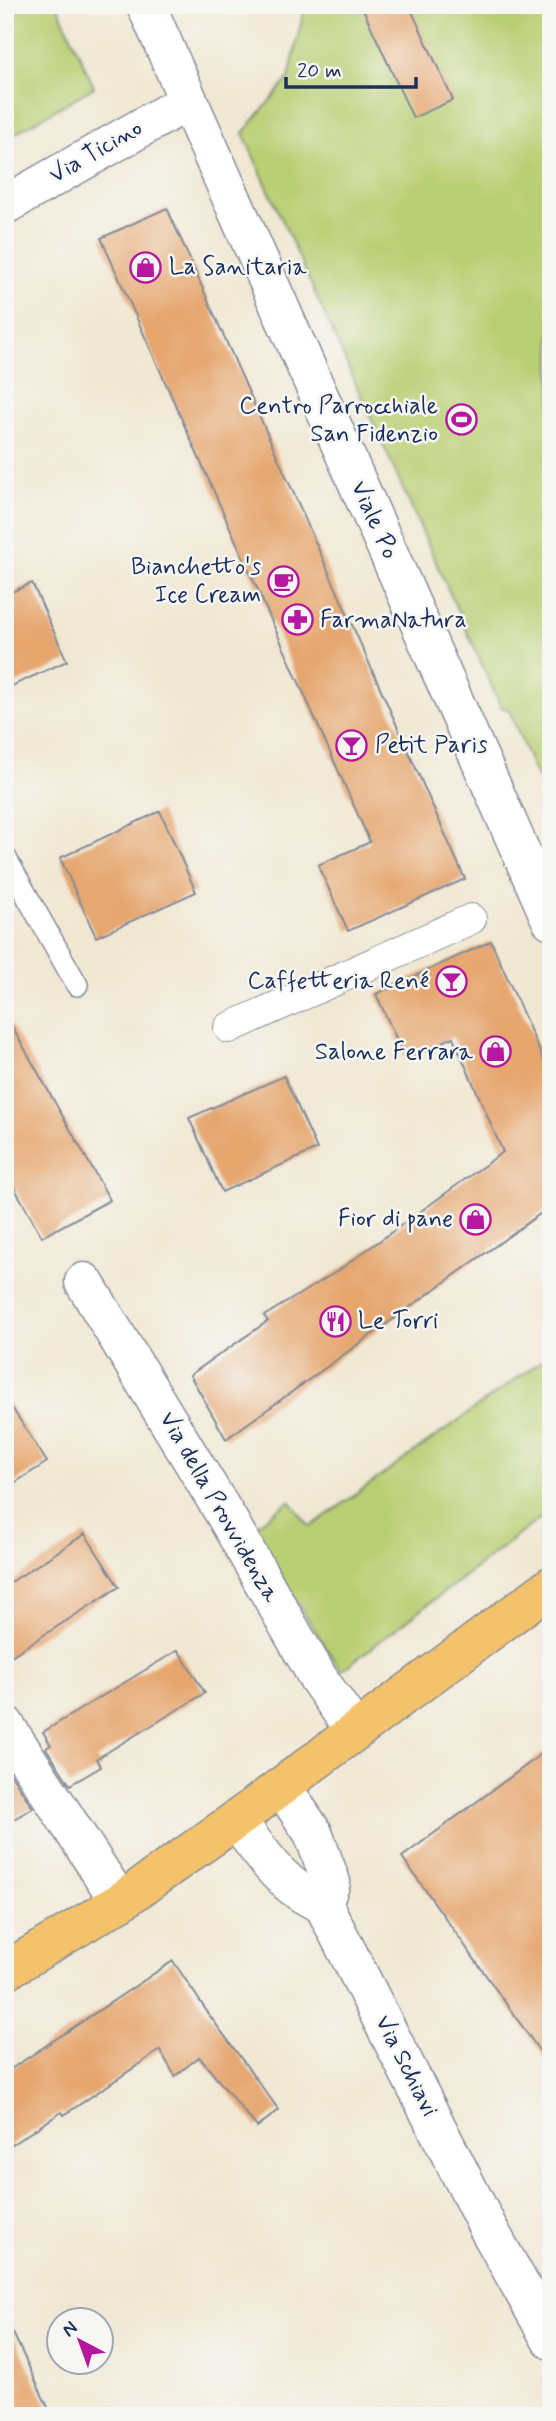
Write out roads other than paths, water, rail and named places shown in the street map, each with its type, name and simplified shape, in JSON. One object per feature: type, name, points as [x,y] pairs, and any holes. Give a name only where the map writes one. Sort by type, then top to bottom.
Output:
[{"type":"main road","points":[[5,1971],[120,1902],[282,1787],[551,1586]]},
{"type":"street","name":"Viale Po","points":[[145,5],[551,920]]},
{"type":"street","name":"Via Ticino","points":[[5,205],[188,101]]},
{"type":"street","points":[[229,1028],[471,919]]},
{"type":"street","name":"Via della Provvidenza","points":[[84,1282],[227,1518],[318,1678],[355,1731]]},
{"type":"street","points":[[5,1725],[120,1902]]},
{"type":"street","points":[[236,1820],[273,1869],[304,1897],[323,1904],[331,1882],[313,1833],[282,1787]]},
{"type":"street","name":"Via Schiavi","points":[[323,1904],[488,2228],[551,2340]]},
{"type":"lane","points":[[5,857],[77,985]]},
{"type":"place","name":"La Sanitaria","points":[[146,267]]},
{"type":"place","name":"Centro Parrocchiale San Fidenzio","points":[[461,420]]},
{"type":"place","name":"Bianchetto's Ice Cream","points":[[284,581]]},
{"type":"place","name":"FarmaNatura","points":[[297,620]]},
{"type":"place","name":"Petit Paris","points":[[352,745]]},
{"type":"place","name":"Caffetteria René","points":[[452,981]]},
{"type":"place","name":"Salone Ferrara","points":[[496,1052]]},
{"type":"place","name":"Fior di pane","points":[[476,1219]]},
{"type":"place","name":"Le Torri","points":[[335,1321]]}]
